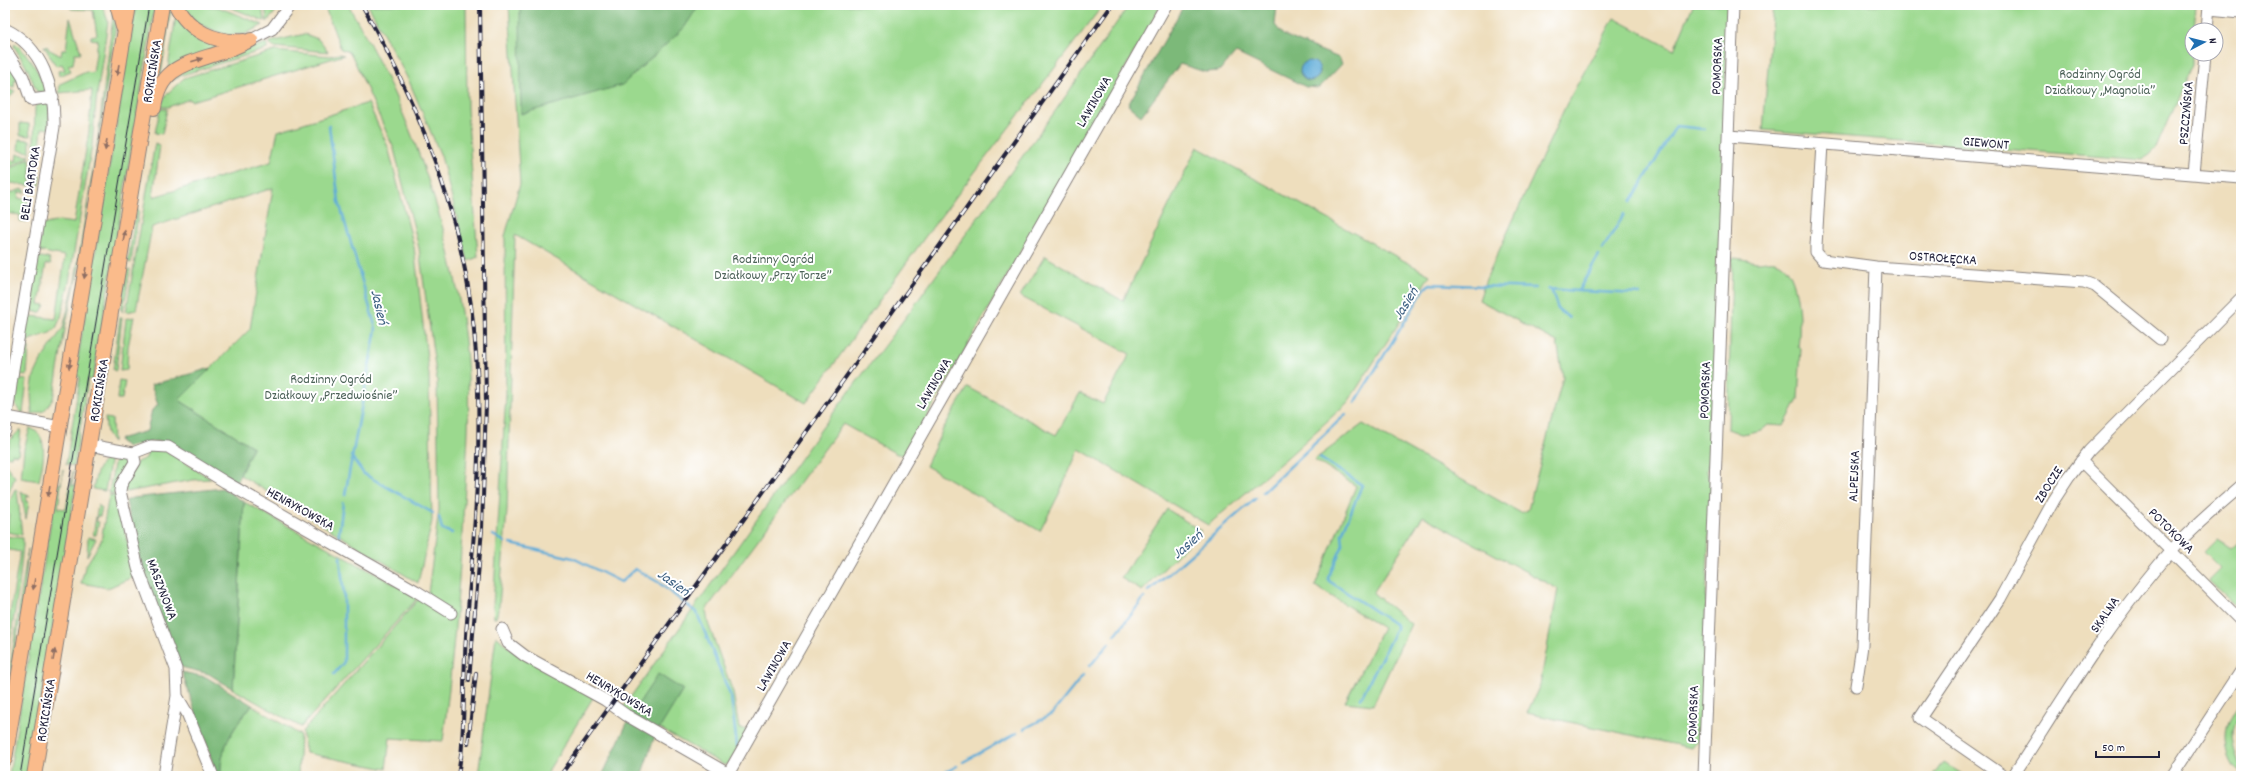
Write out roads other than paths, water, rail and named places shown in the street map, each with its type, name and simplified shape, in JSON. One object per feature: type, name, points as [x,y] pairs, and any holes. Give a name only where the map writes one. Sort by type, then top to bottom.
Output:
[{"type":"main road","points":[[117,5],[124,33]]},
{"type":"main road","points":[[5,759],[129,5]]},
{"type":"main road","name":"ROKICIŃSKA","points":[[34,776],[162,5]]},
{"type":"main road","points":[[176,5],[185,19],[203,34],[225,40],[251,40]]},
{"type":"main road","points":[[129,206],[142,176],[155,99],[164,79],[185,64],[224,52],[251,40]]},
{"type":"street","points":[[251,40],[272,29],[290,5]]},
{"type":"street","name":"LAWINOWA","points":[[729,775],[1166,5]]},
{"type":"street","name":"POMORSKA","points":[[1704,776],[1734,5]]},
{"type":"street","points":[[2208,22],[2209,7],[2241,12]]},
{"type":"street","points":[[7,30],[5,48],[23,77],[31,100],[53,97]]},
{"type":"street","name":"BELI BARTOKA","points":[[5,431],[9,369],[54,127],[53,97],[44,68],[33,50],[22,38],[7,30]]},
{"type":"street","name":"PSZCZYŃSKA","points":[[2194,174],[2204,62]]},
{"type":"street","name":"GIEWONT","points":[[1729,136],[2241,178]]},
{"type":"street","name":"OSTROŁĘCKA","points":[[1822,144],[1816,252],[1823,260],[1876,267],[2084,282],[2095,286],[2160,339]]},
{"type":"street","name":"ALPEJSKA","points":[[1856,686],[1862,646],[1876,267]]},
{"type":"street","name":"ZBOCZE","points":[[2004,776],[1920,718],[2000,598],[2054,500],[2081,461],[2241,298]]},
{"type":"street","points":[[7,418],[60,427]]},
{"type":"street","points":[[89,445],[133,453]]},
{"type":"street","name":"HENRYKOWSKA","points":[[133,453],[151,446],[168,447],[225,482],[416,591],[451,613]]},
{"type":"street","name":"MASZYNOWA","points":[[133,453],[135,462],[121,485],[120,496],[138,568],[176,670],[177,696],[187,713],[213,776]]},
{"type":"street","name":"POTOKOWA","points":[[2081,461],[2241,621]]},
{"type":"street","name":"SKALNA","points":[[2013,776],[2114,626],[2150,576],[2171,551],[2241,486]]},
{"type":"street","name":"HENRYKOWSKA","points":[[502,629],[508,643],[525,656],[605,700],[729,775]]},
{"type":"street","points":[[2172,776],[2241,671]]},
{"type":"street","points":[[164,776],[177,696]]},
{"type":"water","points":[[1310,61],[1317,64],[1320,71],[1317,78],[1310,81],[1303,78],[1300,71],[1303,64]]},
{"type":"waterway","name":"Jasień","points":[[329,126],[339,202],[376,329],[345,495]]},
{"type":"waterway","name":"Jasień","points":[[1631,202],[1676,126],[1704,129]]},
{"type":"waterway","name":"Jasień","points":[[1603,249],[1624,214]]},
{"type":"waterway","name":"Jasień","points":[[1548,289],[1578,291],[1599,255]]},
{"type":"waterway","name":"Jasień","points":[[1355,403],[1425,288],[1430,284],[1535,288]]},
{"type":"waterway","points":[[1551,289],[1558,309],[1569,318]]},
{"type":"waterway","points":[[1578,291],[1640,294]]},
{"type":"waterway","name":"Jasień","points":[[1263,492],[1346,414]]},
{"type":"waterway","points":[[351,456],[364,474],[433,513]]},
{"type":"waterway","points":[[1320,458],[1362,485],[1342,534],[1343,545],[1328,578],[1329,581],[1396,625],[1396,629],[1361,698]]},
{"type":"waterway","name":"Jasień","points":[[1149,591],[1256,498]]},
{"type":"waterway","points":[[338,540],[343,503]]},
{"type":"waterway","points":[[439,517],[442,529],[452,533]]},
{"type":"waterway","points":[[493,535],[505,542]]},
{"type":"waterway","name":"Jasień","points":[[511,544],[573,558],[621,582],[635,569],[658,582],[697,613],[731,697],[737,746]]},
{"type":"waterway","points":[[334,674],[344,662],[344,596],[340,557]]},
{"type":"waterway","name":"Jasień","points":[[1115,635],[1144,598]]},
{"type":"waterway","name":"Jasień","points":[[1090,666],[1109,643]]},
{"type":"waterway","name":"Jasień","points":[[1024,729],[1052,714],[1084,674]]},
{"type":"waterway","name":"Jasień","points":[[963,762],[1017,733]]},
{"type":"waterway","name":"Jasień","points":[[938,776],[957,766]]},
{"type":"tram line","points":[[20,776],[149,5]]},
{"type":"railway","points":[[362,5],[405,88],[439,173],[453,217],[464,262],[471,308],[476,354],[479,421],[477,488],[466,639],[461,758]]},
{"type":"railway","points":[[469,680],[482,529],[486,403],[480,5]]},
{"type":"railway","points":[[560,776],[1112,5]]},
{"type":"railway","points":[[468,744],[476,673]]},
{"type":"railway","points":[[458,776],[461,754]]},
{"type":"park label","name":"Rodzinny Ogród Działkowy „Magnolia”","points":[[2100,82]]},
{"type":"park label","name":"Rodzinny Ogród Działkowy „Przy Torze”","points":[[773,266]]},
{"type":"park label","name":"Rodzinny Ogród Działkowy „Przedwiośnie”","points":[[331,386]]}]
